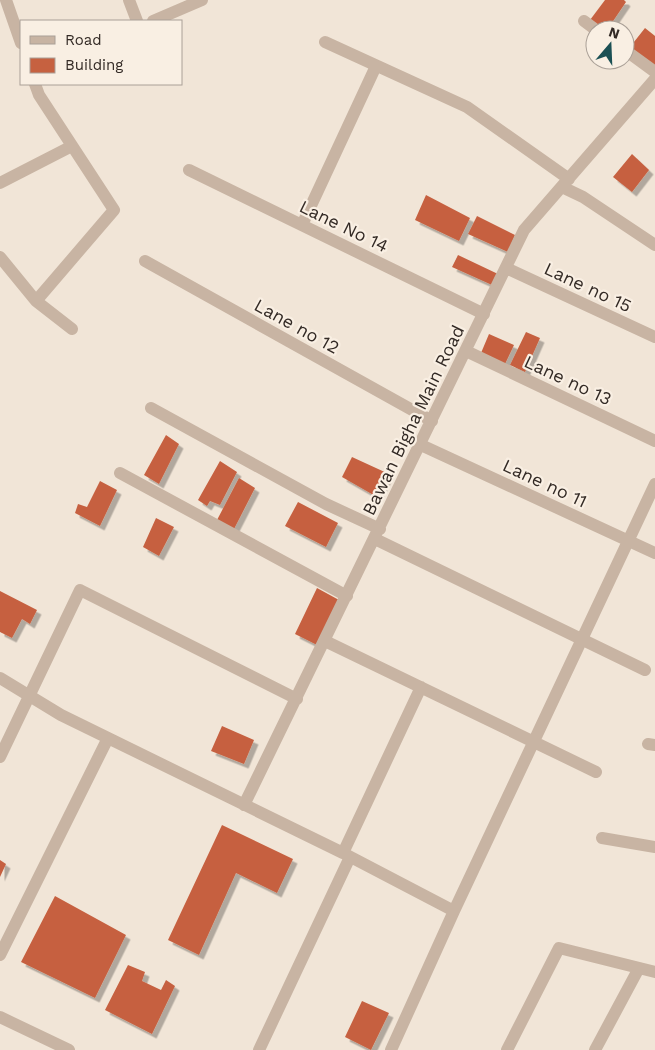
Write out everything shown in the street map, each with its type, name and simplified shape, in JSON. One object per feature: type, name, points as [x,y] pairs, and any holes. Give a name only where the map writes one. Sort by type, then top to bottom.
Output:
[{"type":"street","points":[[6,0],[20,40]]},
{"type":"street","points":[[129,0],[137,20]]},
{"type":"street","points":[[154,20],[202,0]]},
{"type":"street","points":[[325,42],[467,107],[583,197],[655,245]]},
{"type":"street","points":[[635,57],[655,72]]},
{"type":"street","points":[[302,225],[376,66]]},
{"type":"street","name":"Bawan Bigha Main Road","points":[[244,805],[378,534],[524,230],[655,79]]},
{"type":"street","points":[[36,85],[40,95],[114,210],[36,301]]},
{"type":"street","points":[[0,183],[72,146]]},
{"type":"street","name":"Lane No 14","points":[[189,170],[484,314]]},
{"type":"street","points":[[0,257],[36,301],[72,329]]},
{"type":"street","name":"Lane no 12","points":[[144,261],[432,421]]},
{"type":"street","name":"Lane no 15","points":[[506,268],[655,337]]},
{"type":"street","name":"Lane no 13","points":[[466,351],[655,441]]},
{"type":"street","points":[[152,408],[378,534],[645,670]]},
{"type":"street","name":"Lane no 11","points":[[421,445],[655,553]]},
{"type":"street","points":[[120,473],[347,596]]},
{"type":"street","points":[[391,1050],[533,741],[655,484]]},
{"type":"street","points":[[0,757],[80,590],[297,699]]},
{"type":"street","points":[[325,641],[596,772]]},
{"type":"street","points":[[0,678],[61,715],[346,855],[454,911]]},
{"type":"street","points":[[259,1050],[421,687]]},
{"type":"street","points":[[0,955],[108,738]]},
{"type":"street","points":[[602,838],[655,847]]},
{"type":"street","points":[[507,1050],[559,948],[655,972]]},
{"type":"street","points":[[596,1050],[638,968]]},
{"type":"street","points":[[0,1017],[69,1050]]},
{"type":"building","points":[[605,0],[624,0],[626,2],[614,20],[590,20]]},
{"type":"building","points":[[645,28],[655,36],[655,67],[635,51],[635,41]]},
{"type":"building","points":[[632,154],[649,170],[632,192],[613,177]]},
{"type":"building","points":[[426,195],[470,218],[459,241],[415,220]]},
{"type":"building","points":[[477,216],[515,235],[508,252],[468,234]]},
{"type":"building","points":[[458,255],[498,274],[492,285],[452,267]]},
{"type":"building","points":[[526,332],[540,338],[525,372],[510,365]]},
{"type":"building","points":[[489,334],[514,345],[505,364],[481,353]]},
{"type":"building","points":[[166,435],[179,444],[159,484],[144,475]]},
{"type":"building","points":[[352,457],[389,474],[377,497],[342,477]]},
{"type":"building","points":[[220,461],[237,472],[220,505],[210,501],[207,506],[198,500]]},
{"type":"building","points":[[239,478],[255,488],[234,529],[217,520]]},
{"type":"building","points":[[100,481],[117,490],[100,526],[75,513],[78,504],[87,507]]},
{"type":"building","points":[[298,502],[338,523],[326,547],[285,526]]},
{"type":"building","points":[[156,518],[174,527],[159,556],[143,547]]},
{"type":"building","points":[[317,588],[339,600],[317,645],[295,634]]},
{"type":"building","points":[[0,591],[37,610],[30,624],[22,619],[12,638],[0,632]]},
{"type":"building","points":[[222,726],[254,740],[244,764],[211,751]]},
{"type":"building","points":[[222,825],[293,859],[277,893],[236,873],[199,955],[168,940]]},
{"type":"building","points":[[0,860],[6,864],[0,877]]},
{"type":"building","points":[[55,896],[126,935],[95,998],[21,962]]},
{"type":"building","points":[[128,965],[145,972],[142,981],[161,990],[166,980],[175,986],[152,1034],[105,1010]]},
{"type":"building","points":[[362,1001],[389,1013],[371,1050],[345,1037]]}]
